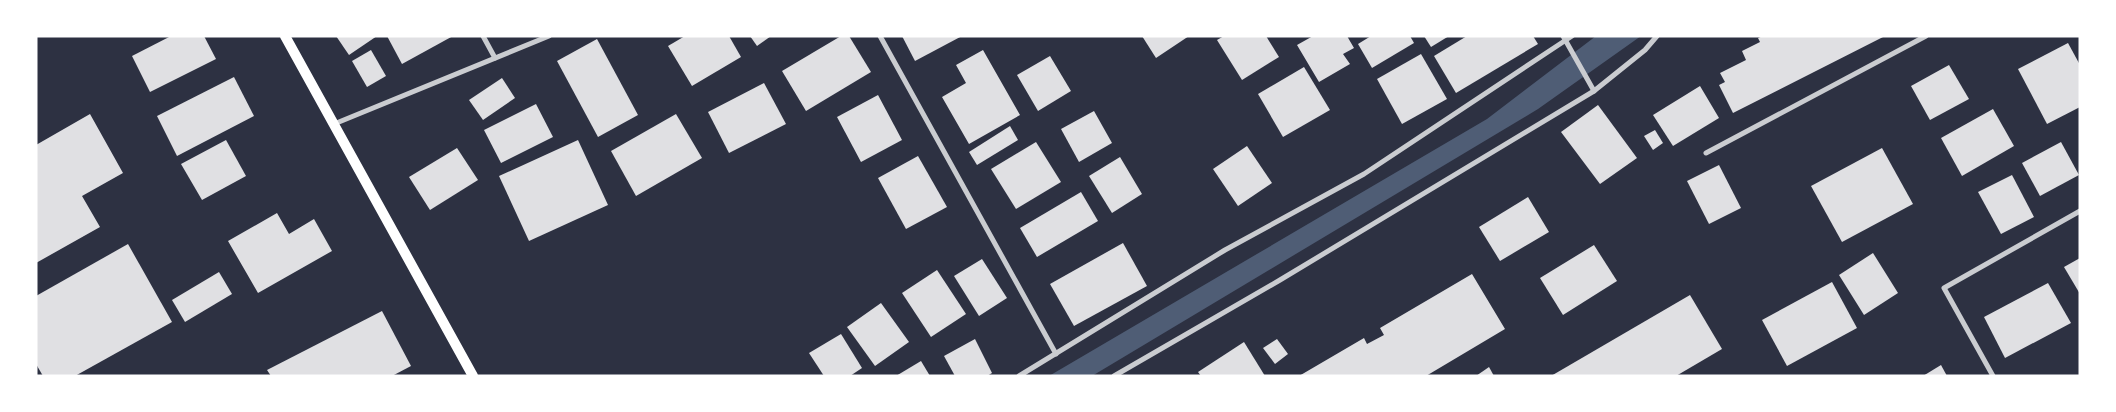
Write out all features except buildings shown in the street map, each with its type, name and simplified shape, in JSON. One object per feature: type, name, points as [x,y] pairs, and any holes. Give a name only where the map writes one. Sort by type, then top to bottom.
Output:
[{"type":"main road","points":[[285,36],[473,376]]},
{"type":"street","points":[[483,36],[495,58]]},
{"type":"street","points":[[334,124],[549,36]]},
{"type":"street","points":[[880,36],[1056,354]]},
{"type":"street","points":[[1019,376],[1225,250],[1364,174],[1572,36]]},
{"type":"street","points":[[1114,376],[1123,374],[1280,280],[1593,89],[1644,50],[1657,36]]},
{"type":"street","points":[[1706,153],[1926,36]]},
{"type":"street","points":[[1566,40],[1593,89]]},
{"type":"street","points":[[1993,376],[1944,288],[2080,211]]},
{"type":"water","points":[[1596,36],[1641,36],[1538,109],[1092,376],[1049,376],[1487,119]]}]
